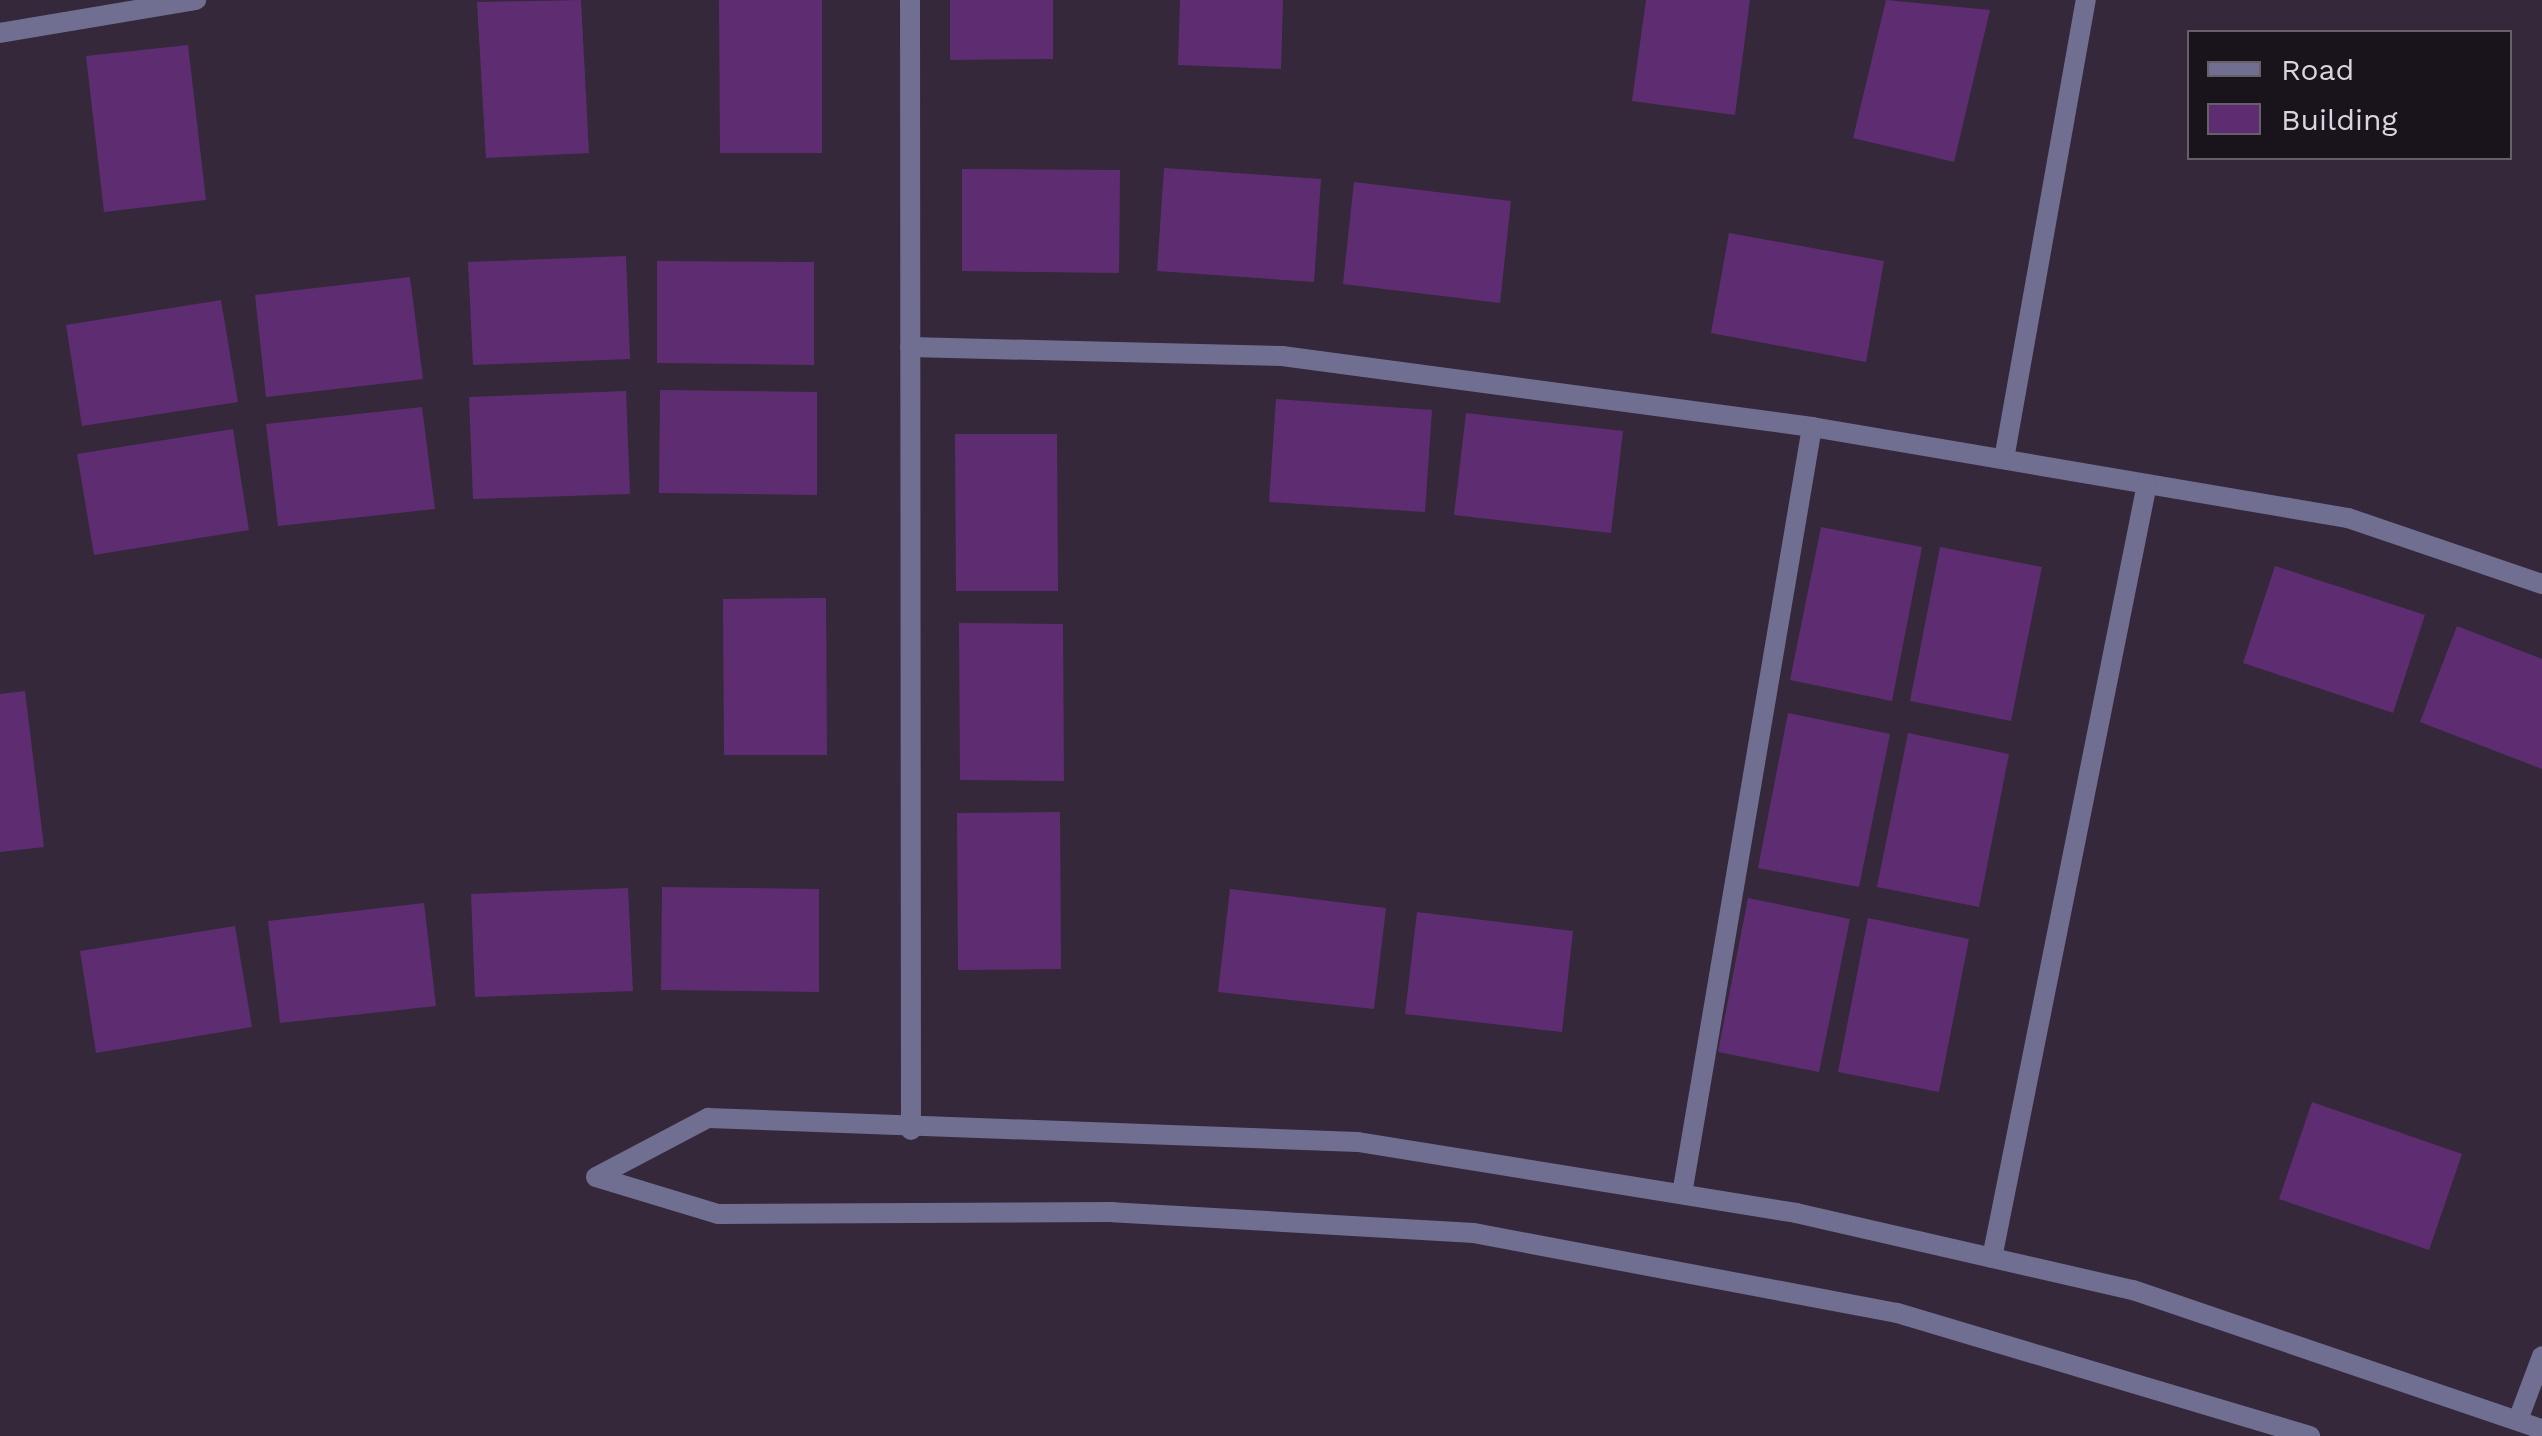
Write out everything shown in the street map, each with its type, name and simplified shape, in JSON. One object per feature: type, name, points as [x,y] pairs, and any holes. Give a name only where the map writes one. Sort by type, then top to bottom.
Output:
[{"type":"street","points":[[0,34],[196,0]]},
{"type":"street","points":[[910,0],[911,1130]]},
{"type":"street","points":[[2004,460],[2086,0]]},
{"type":"street","points":[[910,347],[1282,356],[1812,427],[2348,518],[2542,584]]},
{"type":"street","points":[[1682,1194],[1812,427]]},
{"type":"street","points":[[1992,1258],[2146,484]]},
{"type":"street","points":[[2310,1436],[1897,1313],[1474,1233],[1113,1212],[718,1214],[596,1177],[708,1118],[911,1130],[1358,1142],[1682,1194],[2133,1290],[2542,1429]]},
{"type":"street","points":[[2518,1420],[2542,1356]]},
{"type":"building","points":[[581,0],[589,153],[486,158],[477,2]]},
{"type":"building","points":[[719,0],[822,0],[822,153],[720,153]]},
{"type":"building","points":[[950,0],[1053,0],[1053,59],[950,60]]},
{"type":"building","points":[[1180,0],[1283,0],[1281,69],[1178,65]]},
{"type":"building","points":[[1646,0],[1750,0],[1735,115],[1632,101]]},
{"type":"building","points":[[1886,0],[1990,10],[1954,162],[1853,138]]},
{"type":"building","points":[[188,45],[206,200],[104,212],[86,56]]},
{"type":"building","points":[[1164,168],[1321,179],[1314,282],[1157,271]]},
{"type":"building","points":[[962,169],[1120,170],[1119,273],[962,271]]},
{"type":"building","points":[[1354,182],[1511,201],[1500,303],[1343,284]]},
{"type":"building","points":[[1729,233],[1884,261],[1866,362],[1711,333]]},
{"type":"building","points":[[626,256],[630,359],[473,365],[468,262]]},
{"type":"building","points":[[657,261],[814,262],[814,365],[657,363]]},
{"type":"building","points":[[410,277],[423,379],[266,397],[255,295]]},
{"type":"building","points":[[221,300],[238,402],[82,426],[66,325]]},
{"type":"building","points":[[660,390],[817,392],[817,495],[659,493]]},
{"type":"building","points":[[626,391],[630,494],[473,499],[469,397]]},
{"type":"building","points":[[1276,399],[1432,410],[1425,512],[1269,502]]},
{"type":"building","points":[[422,407],[435,509],[278,526],[266,424]]},
{"type":"building","points":[[1466,413],[1623,431],[1611,533],[1454,515]]},
{"type":"building","points":[[233,429],[249,530],[94,555],[77,454]]},
{"type":"building","points":[[955,434],[1057,434],[1058,591],[956,591]]},
{"type":"building","points":[[1821,527],[1922,547],[1892,701],[1790,680]]},
{"type":"building","points":[[1940,547],[2042,567],[2011,721],[1910,701]]},
{"type":"building","points":[[2275,566],[2425,615],[2393,713],[2243,663]]},
{"type":"building","points":[[826,598],[827,755],[724,755],[723,599]]},
{"type":"building","points":[[959,623],[1063,624],[1064,781],[960,780]]},
{"type":"building","points":[[2457,626],[2542,659],[2542,769],[2420,722]]},
{"type":"building","points":[[25,691],[44,847],[0,852],[0,694]]},
{"type":"building","points":[[1788,713],[1890,734],[1859,887],[1758,868]]},
{"type":"building","points":[[1908,733],[2009,754],[1979,907],[1877,887]]},
{"type":"building","points":[[1060,812],[1061,969],[958,970],[957,813]]},
{"type":"building","points":[[662,887],[819,889],[819,992],[661,990]]},
{"type":"building","points":[[628,888],[633,991],[475,997],[471,894]]},
{"type":"building","points":[[1230,889],[1386,908],[1374,1009],[1218,992]]},
{"type":"building","points":[[1748,898],[1850,919],[1819,1072],[1718,1052]]},
{"type":"building","points":[[424,903],[436,1006],[280,1023],[268,921]]},
{"type":"building","points":[[1417,912],[1573,931],[1562,1032],[1405,1014]]},
{"type":"building","points":[[1868,918],[1969,939],[1939,1092],[1838,1072]]},
{"type":"building","points":[[235,926],[252,1027],[96,1053],[80,951]]},
{"type":"building","points":[[2312,1102],[2462,1154],[2429,1250],[2279,1199]]}]
